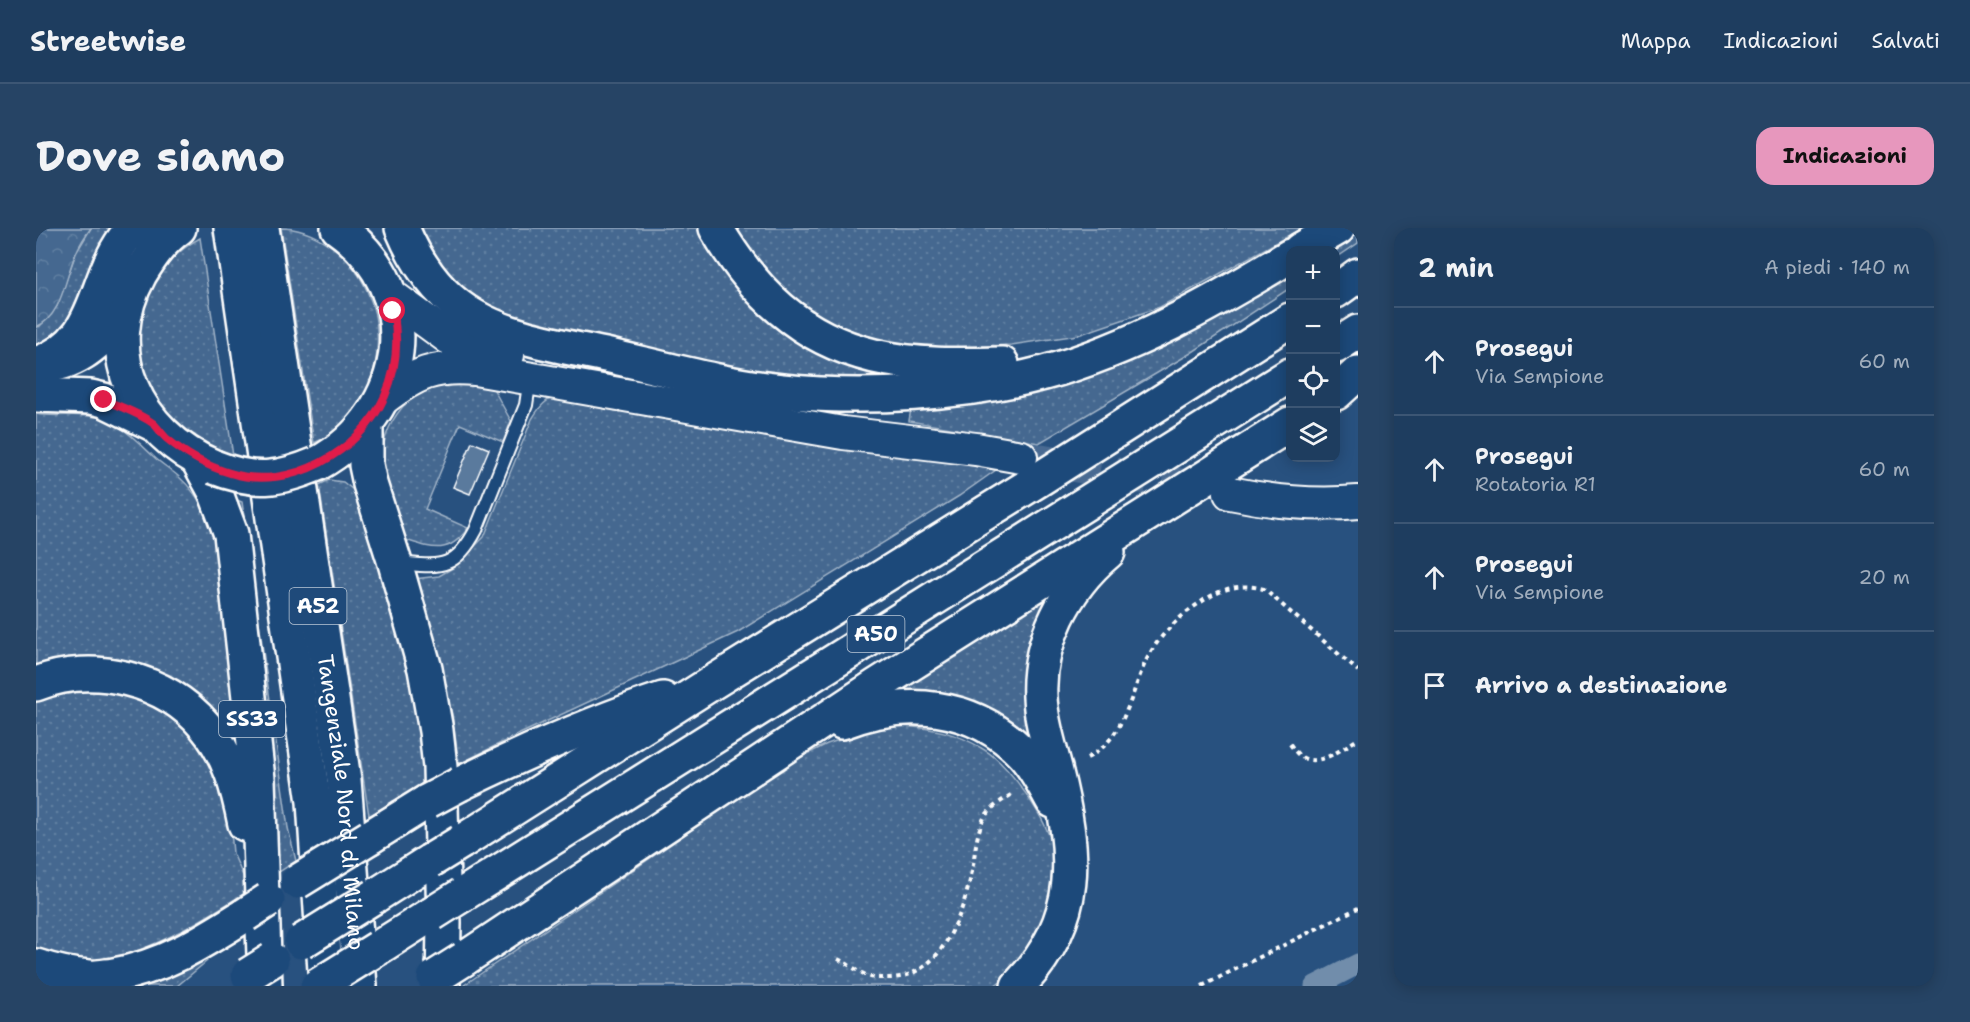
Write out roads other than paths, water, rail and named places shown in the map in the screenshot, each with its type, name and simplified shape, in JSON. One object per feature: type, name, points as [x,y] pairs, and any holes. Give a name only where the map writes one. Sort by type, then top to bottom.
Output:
[{"type":"main road","name":"SS33","points":[[178,228],[169,235],[149,236],[124,317],[123,352],[127,370],[136,396],[153,424],[180,449],[206,464],[249,478],[263,479],[297,472],[318,464],[351,441],[366,426],[384,398],[395,364],[397,329],[389,294],[370,258],[351,237],[338,228]]},
{"type":"main road","name":"Tangenziale Nord di Milano","points":[[231,228],[314,802],[326,986]]},
{"type":"main road","name":"Tangenziale Nord di Milano","points":[[262,228],[344,780],[360,986]]},
{"type":"main road","points":[[402,228],[412,252],[427,275],[456,304],[474,316],[518,335],[707,378],[780,391],[816,394],[886,394],[927,391],[1044,373],[1125,344],[1205,307],[1286,258]]},
{"type":"main road","points":[[716,228],[739,266],[775,306],[800,324],[848,349],[875,357],[902,361],[1030,366],[1078,362]]},
{"type":"main road","points":[[1307,246],[1338,228]]},
{"type":"main road","points":[[36,365],[60,352],[84,329],[115,252],[149,236]]},
{"type":"main road","points":[[1340,288],[1358,275]]},
{"type":"main road","points":[[389,294],[430,326],[465,346],[823,412],[976,449]]},
{"type":"main road","points":[[36,365],[57,365],[82,355],[124,317]]},
{"type":"main road","name":"A50","points":[[256,979],[301,942],[1286,323]]},
{"type":"main road","points":[[1340,343],[1358,332]]},
{"type":"main road","points":[[384,398],[407,380],[442,368],[466,368],[530,377],[843,433],[976,449],[1021,457]]},
{"type":"main road","points":[[590,370],[707,378]]},
{"type":"main road","points":[[1340,389],[1358,373]]},
{"type":"main road","name":"A50","points":[[317,986],[378,948],[438,918],[462,895],[1286,378]]},
{"type":"main road","points":[[36,396],[104,400],[153,424]]},
{"type":"main road","points":[[366,426],[366,465],[370,484],[425,669],[436,731],[440,767],[438,918],[442,979]]},
{"type":"main road","points":[[442,979],[798,737],[1286,427]]},
{"type":"main road","name":"SS33","points":[[206,464],[231,534],[258,779],[256,979]]},
{"type":"main road","points":[[1230,493],[1309,504],[1358,501]]},
{"type":"main road","points":[[1018,986],[1049,947],[1064,911],[1070,874],[1068,836],[1062,799],[1040,697],[1046,643],[1065,604],[1086,574],[1162,507]]},
{"type":"main road","points":[[36,684],[47,680],[89,674],[126,678],[146,685],[178,702],[206,727],[234,777],[241,801],[246,830],[256,979]]},
{"type":"main road","points":[[36,966],[58,973],[92,978],[127,973],[159,964],[189,949],[459,784],[508,760],[611,716],[710,684]]},
{"type":"main road","points":[[736,781],[840,723],[861,715],[883,709],[933,708],[966,717],[988,728],[1007,740],[1023,755],[1038,774],[1068,836]]},
{"type":"lane","points":[[395,563],[436,566],[452,560],[466,549],[476,530],[526,405],[530,377]]},
{"type":"waterway","points":[[1315,986],[1358,964]]},
{"type":"tunnel","points":[[1021,457],[1208,489]]}]
